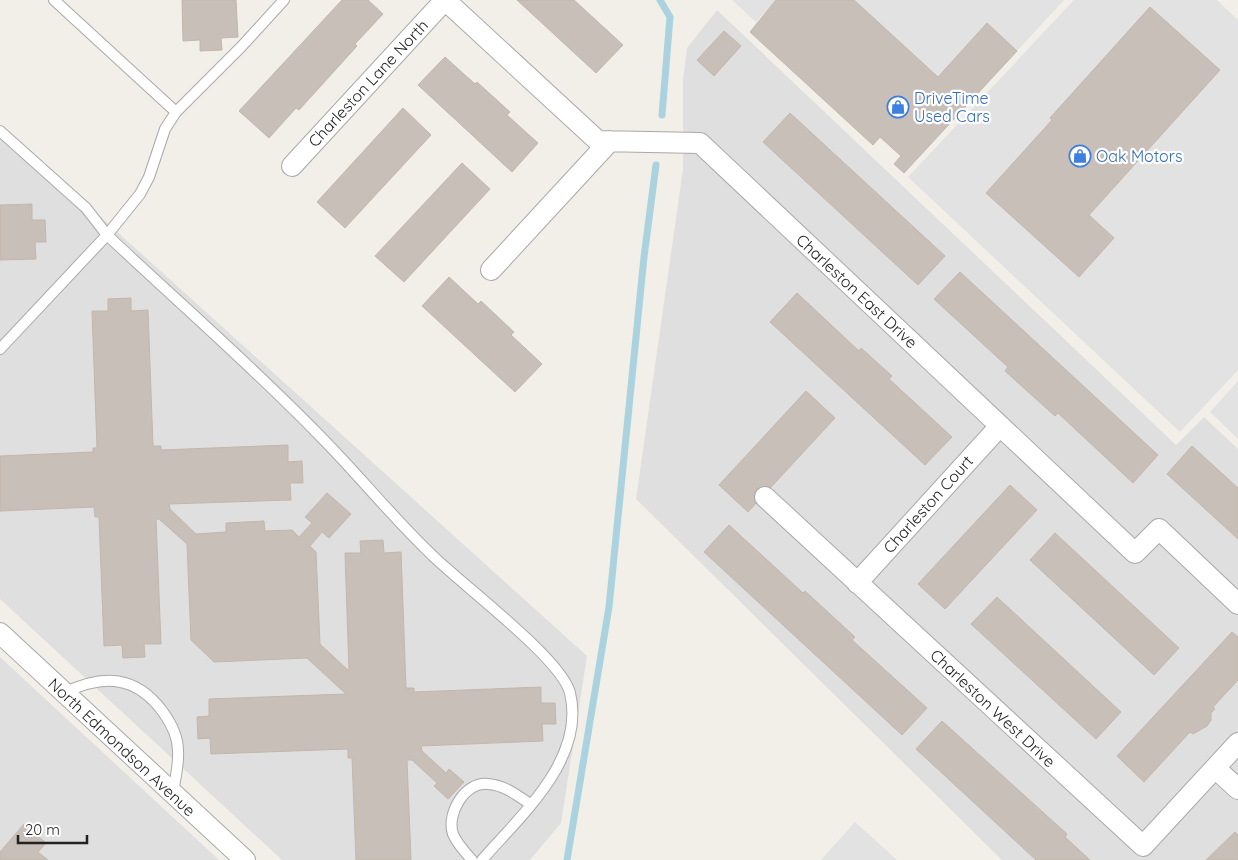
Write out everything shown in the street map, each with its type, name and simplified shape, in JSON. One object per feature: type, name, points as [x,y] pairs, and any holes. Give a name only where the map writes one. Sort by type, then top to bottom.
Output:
[{"type":"street","name":"Charleston East Drive","points":[[445,0],[598,141],[700,143],[1135,553],[1158,529],[1238,604]]},
{"type":"street","name":"Charleston Lane North","points":[[292,166],[445,0]]},
{"type":"street","points":[[491,270],[610,141]]},
{"type":"street","name":"Charleston Court","points":[[857,582],[1000,426]]},
{"type":"street","name":"Charleston West Drive","points":[[765,498],[1142,846],[1238,743]]},
{"type":"street","name":"North Edmondson Avenue","points":[[0,633],[245,860]]},
{"type":"street","points":[[1216,768],[1238,789]]},
{"type":"lane","points":[[54,0],[176,112]]},
{"type":"lane","points":[[0,349],[107,235],[140,194],[149,177],[165,129],[176,112],[242,46],[284,0]]},
{"type":"lane","points":[[0,132],[86,208],[107,235],[318,433],[432,555],[528,641],[560,673],[570,692],[572,716],[569,739],[563,760],[551,780],[482,860]]},
{"type":"lane","points":[[64,693],[83,684],[108,680],[127,682],[151,697],[168,718],[175,732],[178,750],[173,793]]},
{"type":"lane","points":[[472,860],[454,835],[452,826],[456,804],[465,794],[476,785],[494,784],[505,788],[530,804]]},
{"type":"shaded area","points":[[732,0],[776,0],[756,22]]},
{"type":"shaded area","points":[[854,0],[1064,0],[1017,51],[987,23],[938,77]]},
{"type":"shaded area","points":[[1074,0],[1217,0],[1238,20],[1238,370],[1180,432],[908,177]]},
{"type":"shaded area","points":[[717,10],[1176,445],[1204,417],[1238,449],[1238,860],[1002,860],[636,499],[683,169],[683,80],[687,48]]},
{"type":"shaded area","points":[[0,126],[587,656],[561,823],[530,860],[282,860],[0,599]]},
{"type":"shaded area","points":[[1238,381],[1238,439],[1210,412]]},
{"type":"shaded area","points":[[0,657],[219,860],[0,860]]},
{"type":"shaded area","points":[[855,822],[897,860],[821,860]]},
{"type":"building","points":[[182,0],[236,0],[238,37],[221,38],[222,50],[200,51],[200,40],[183,41]]},
{"type":"building","points":[[342,0],[368,0],[383,14],[355,44],[357,46],[299,110],[296,108],[269,138],[239,111]]},
{"type":"building","points":[[517,0],[574,0],[623,45],[596,73]]},
{"type":"building","name":"DriveTime Used Cars","points":[[776,0],[854,0],[938,77],[987,23],[1017,51],[904,173],[894,164],[901,156],[880,137],[873,145],[750,32]]},
{"type":"building","name":"Oak Motors","points":[[1150,7],[1220,70],[1089,215],[1114,238],[1079,277],[986,193],[1052,120],[1050,118]]},
{"type":"building","points":[[724,31],[741,46],[714,76],[697,60]]},
{"type":"building","points":[[445,57],[475,84],[477,82],[510,112],[507,115],[538,143],[512,172],[418,85]]},
{"type":"building","points":[[403,108],[431,135],[345,228],[317,202]]},
{"type":"building","points":[[790,113],[945,256],[918,285],[763,142]]},
{"type":"building","points":[[462,163],[490,189],[404,282],[375,256]]},
{"type":"building","points":[[32,204],[32,220],[45,220],[46,242],[35,242],[36,259],[0,260],[0,205]]},
{"type":"building","points":[[960,272],[1158,455],[1133,483],[1058,413],[1055,416],[1005,371],[1008,367],[934,299]]},
{"type":"building","points":[[449,277],[478,304],[481,301],[514,332],[511,335],[542,364],[515,392],[422,306]]},
{"type":"building","points":[[797,293],[859,351],[861,348],[892,376],[889,379],[952,437],[925,465],[770,322]]},
{"type":"building","points":[[131,298],[131,311],[148,310],[153,446],[161,446],[161,450],[288,445],[288,462],[302,461],[303,483],[290,483],[291,500],[169,504],[170,509],[196,534],[226,532],[226,523],[264,521],[265,531],[292,530],[299,537],[312,523],[305,517],[327,493],[351,514],[329,538],[322,532],[310,546],[316,552],[320,644],[349,671],[345,553],[361,553],[360,541],[383,540],[384,553],[401,552],[406,688],[414,688],[414,692],[541,687],[541,703],[555,703],[556,724],[542,724],[543,741],[421,746],[422,751],[446,773],[449,769],[464,782],[448,799],[434,786],[437,783],[412,760],[407,760],[411,860],[356,860],[352,758],[348,758],[348,749],[211,754],[210,738],[198,739],[197,717],[209,716],[209,699],[346,694],[307,658],[214,662],[191,640],[187,544],[159,519],[156,519],[161,644],[144,644],[145,657],[123,658],[122,645],[104,646],[99,517],[95,517],[94,507],[0,511],[0,456],[93,452],[93,448],[97,448],[92,311],[108,311],[108,299]]},
{"type":"building","points":[[806,391],[835,418],[748,512],[719,485]]},
{"type":"building","points":[[1192,446],[1238,488],[1238,539],[1167,474]]},
{"type":"building","points":[[1010,485],[1037,510],[945,609],[918,584]]},
{"type":"building","points":[[729,525],[803,593],[805,591],[855,637],[852,640],[927,708],[902,735],[704,552]]},
{"type":"building","points":[[1055,533],[1179,648],[1154,675],[1030,560]]},
{"type":"building","points":[[997,597],[1121,712],[1096,739],[971,624]]},
{"type":"building","points":[[1232,632],[1238,637],[1238,680],[1213,707],[1215,709],[1211,713],[1211,720],[1207,726],[1193,734],[1190,732],[1144,782],[1117,756]]},
{"type":"building","points":[[942,721],[1067,834],[1065,837],[1090,860],[1036,860],[916,749]]},
{"type":"building","points":[[24,824],[46,843],[38,852],[48,860],[0,860],[0,852]]},
{"type":"building","points":[[1235,832],[1238,835],[1238,860],[1206,860]]},
{"type":"waterway","points":[[660,0],[670,17],[662,115]]},
{"type":"waterway","points":[[567,860],[609,607],[644,257],[656,165]]},
{"type":"place","name":"DriveTime Used Cars","points":[[898,107]]},
{"type":"place","name":"Oak Motors","points":[[1080,156]]}]
